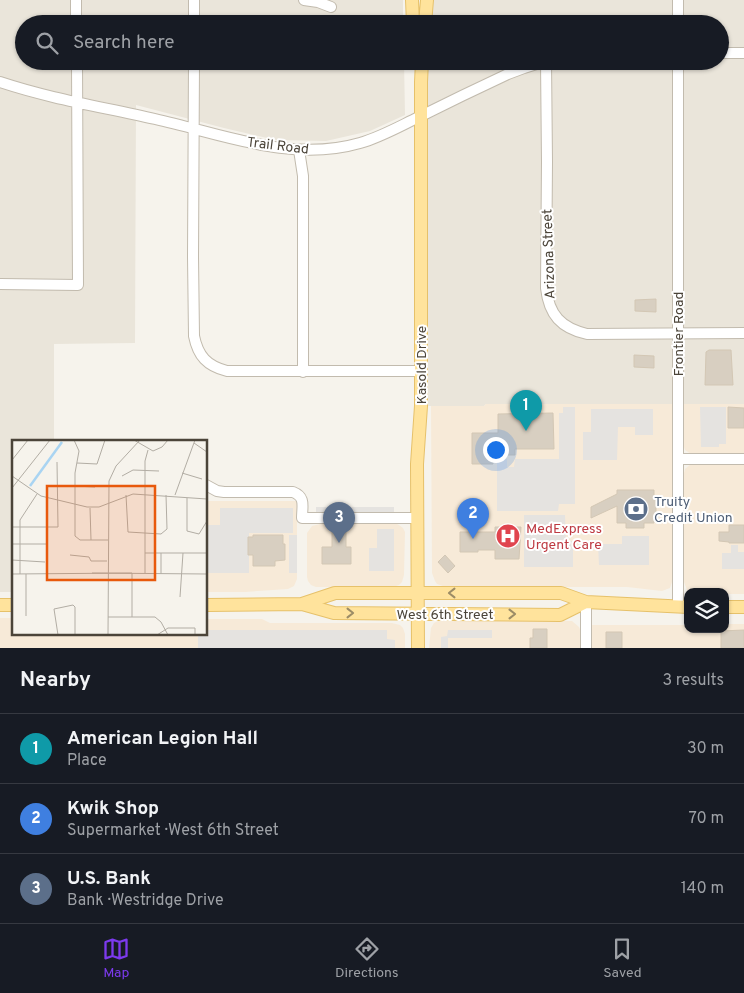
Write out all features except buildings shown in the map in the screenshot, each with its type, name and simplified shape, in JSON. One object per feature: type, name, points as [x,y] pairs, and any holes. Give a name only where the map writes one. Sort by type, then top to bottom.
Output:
[{"type":"main road","points":[[412,0],[413,15]]},
{"type":"main road","points":[[426,15],[427,0]]},
{"type":"main road","name":"Kasold Drive","points":[[419,70],[421,82]]},
{"type":"main road","name":"Kasold Drive","points":[[418,648],[418,464],[421,406],[422,70]]},
{"type":"main road","name":"West 6th Street","points":[[302,604],[335,593],[561,593],[586,602],[683,607]]},
{"type":"main road","name":"West 6th Street","points":[[208,605],[302,604],[334,613],[560,615],[586,602]]},
{"type":"main road","points":[[729,607],[744,607]]},
{"type":"street","points":[[76,0],[76,15]]},
{"type":"street","points":[[194,0],[194,15]]},
{"type":"street","points":[[304,0],[318,2],[331,7]]},
{"type":"street","points":[[678,0],[678,15]]},
{"type":"street","points":[[729,53],[744,53]]},
{"type":"street","points":[[0,284],[78,284],[77,70]]},
{"type":"street","points":[[194,70],[194,336],[200,353],[207,362],[218,369],[228,372],[421,371]]},
{"type":"street","name":"Trail Road","points":[[0,82],[78,103],[156,119],[274,148],[314,150],[338,148],[361,143],[519,70]]},
{"type":"street","name":"Arizona Street","points":[[546,70],[546,288],[547,298],[557,319],[564,325],[587,334],[744,333]]},
{"type":"street","name":"Frontier Road","points":[[678,70],[678,459],[683,607]]},
{"type":"street","points":[[300,150],[303,176],[303,372]]},
{"type":"street","points":[[678,459],[744,459]]},
{"type":"street","points":[[208,486],[224,492],[293,492],[298,494],[302,501],[302,518],[418,518]]},
{"type":"street","points":[[586,602],[586,648]]},
{"type":"shaded area","points":[[0,0],[403,0],[403,15],[15,15],[15,70],[404,70],[405,115],[370,131],[326,141],[276,140],[136,105],[135,343],[54,344],[54,440],[12,440],[12,592],[0,592]]},
{"type":"shaded area","points":[[427,0],[744,0],[744,404],[486,404],[484,406],[421,406],[422,70],[729,70],[729,15],[426,15]]},
{"type":"shaded area","points":[[486,404],[672,404],[673,579],[670,588],[662,591],[627,587],[446,587],[437,584],[432,573],[431,406],[484,406]]},
{"type":"shaded area","points":[[683,404],[744,404],[744,454],[691,454],[685,450],[683,444]]},
{"type":"shaded area","points":[[563,407],[575,407],[575,504],[559,504],[558,511],[497,511],[497,459],[507,459],[507,467],[514,467],[515,459],[559,459],[559,413],[563,413]]},
{"type":"shaded area","points":[[700,407],[726,407],[726,444],[719,444],[719,447],[701,447]]},
{"type":"shaded area","points":[[591,409],[653,409],[653,435],[635,435],[635,427],[618,427],[617,460],[583,460],[583,432],[591,432]]},
{"type":"shaded area","points":[[691,464],[744,464],[744,594],[729,594],[729,588],[686,588],[684,582],[685,469]]},
{"type":"shaded area","points":[[208,501],[297,501],[297,579],[294,586],[288,589],[208,592]]},
{"type":"shaded area","points":[[316,507],[394,507],[394,513],[316,513]]},
{"type":"shaded area","points":[[220,508],[293,508],[293,533],[249,533],[249,573],[208,573],[208,525],[220,525]]},
{"type":"shaded area","points":[[524,515],[565,515],[566,541],[573,541],[573,567],[524,567]]},
{"type":"shaded area","points":[[395,523],[403,528],[405,532],[404,575],[399,585],[393,587],[316,587],[308,581],[307,533],[312,526],[320,524]]},
{"type":"shaded area","points":[[377,529],[394,529],[394,571],[369,571],[369,548],[377,548]]},
{"type":"shaded area","points":[[289,535],[297,535],[297,573],[289,573]]},
{"type":"shaded area","points":[[622,536],[649,536],[649,565],[599,565],[598,544],[622,544]]},
{"type":"shaded area","points":[[731,545],[738,545],[738,552],[744,552],[744,569],[722,569],[722,553],[731,553]]},
{"type":"shaded area","points":[[0,618],[12,618],[12,636],[208,636],[208,619],[262,619],[270,623],[392,623],[400,625],[405,634],[405,648],[0,648]]},
{"type":"shaded area","points":[[440,620],[572,621],[579,627],[581,632],[581,648],[429,648],[431,628],[434,623]]},
{"type":"shaded area","points":[[729,624],[744,624],[744,648],[591,648],[591,625],[684,625],[684,633],[729,633]]},
{"type":"shaded area","points":[[208,630],[387,630],[387,639],[395,640],[395,648],[198,648],[198,636],[208,636]]},
{"type":"shaded area","points":[[448,630],[492,630],[492,638],[448,638],[448,648],[441,648],[441,637],[447,636]]},
{"type":"place","name":"American Legion Hall","points":[[526,431]]},
{"type":"place","name":"Truity Credit Union","points":[[636,509]]},
{"type":"place","name":"MedExpress Urgent Care","points":[[508,536]]},
{"type":"place","name":"Kwik Shop","points":[[473,539]]},
{"type":"place","name":"U.S. Bank","points":[[339,543]]}]
